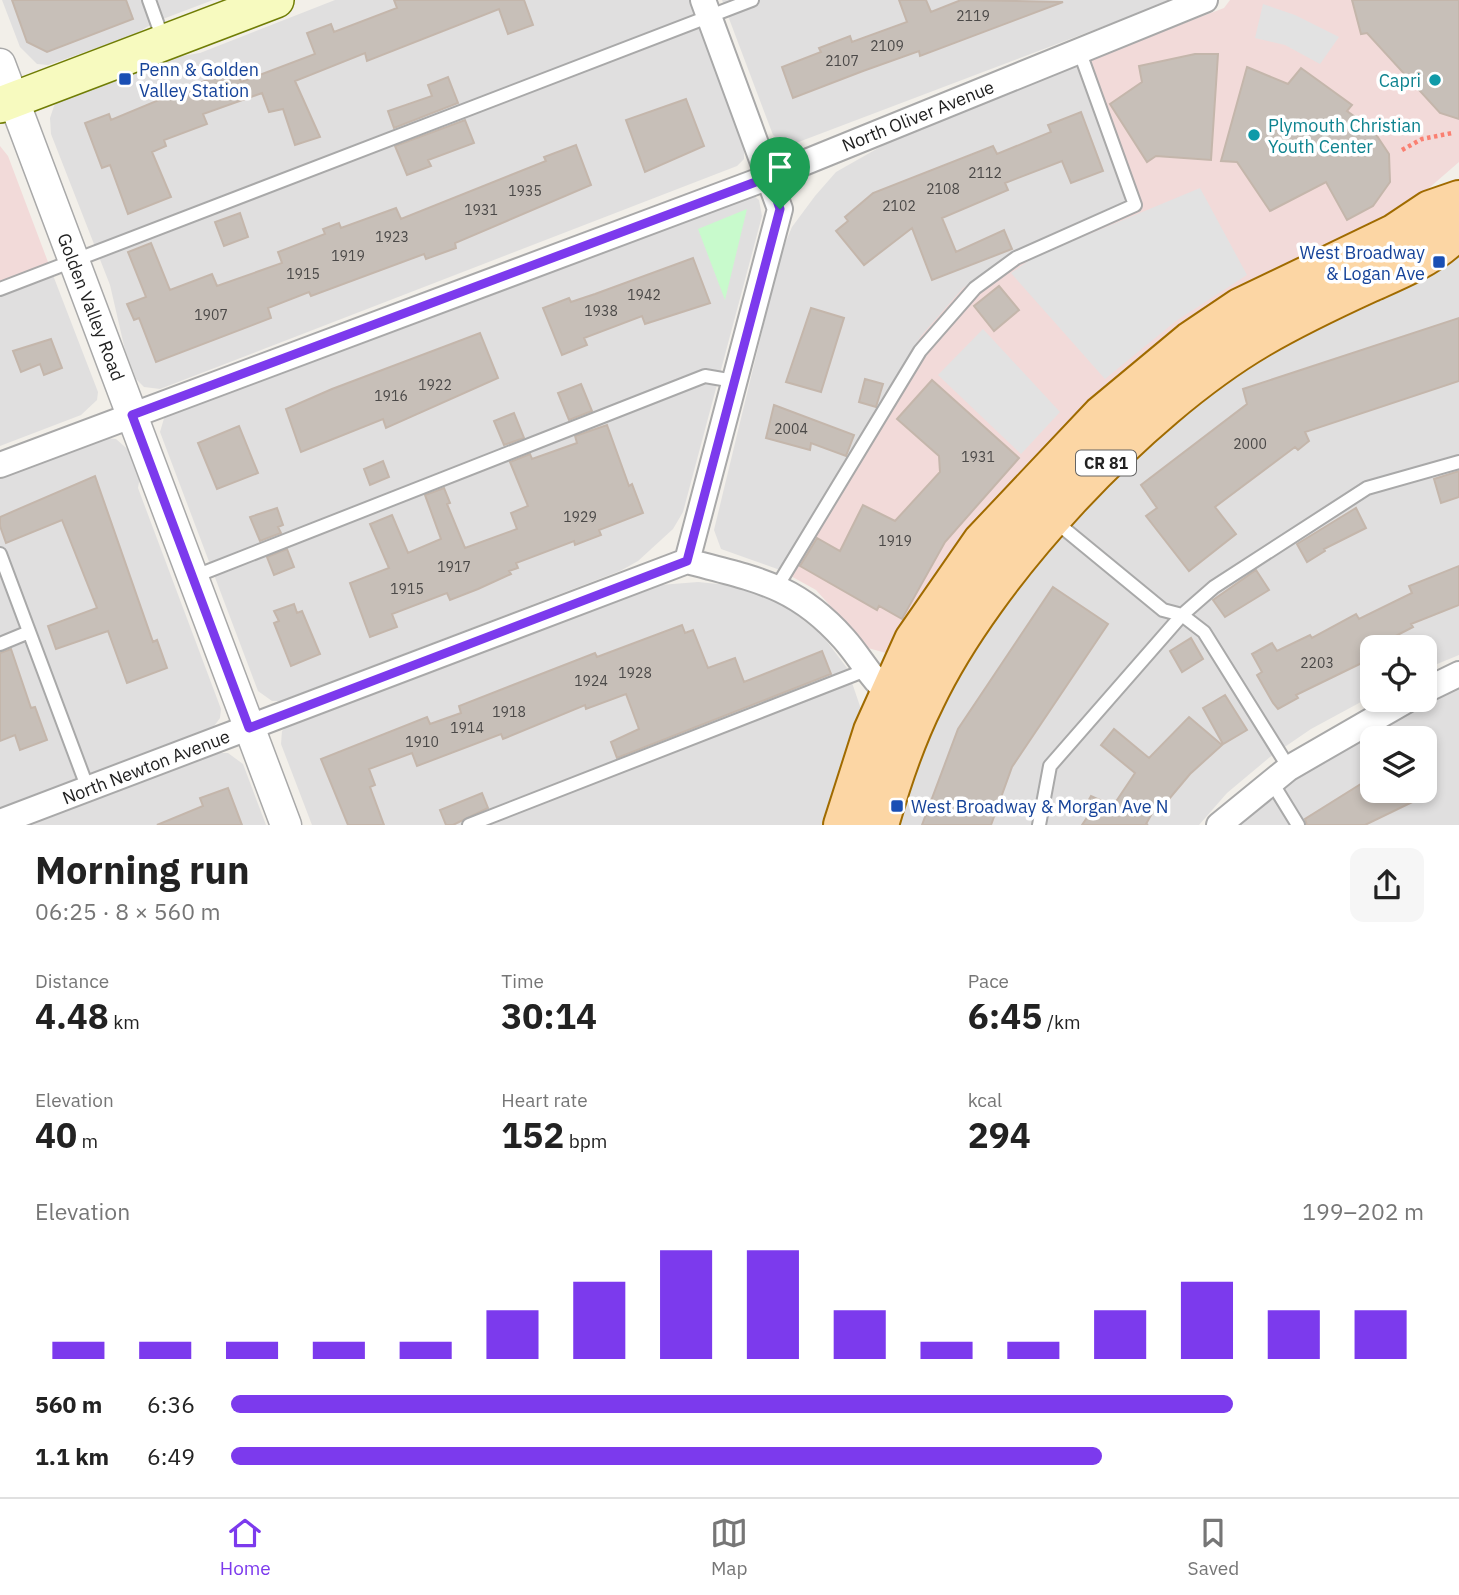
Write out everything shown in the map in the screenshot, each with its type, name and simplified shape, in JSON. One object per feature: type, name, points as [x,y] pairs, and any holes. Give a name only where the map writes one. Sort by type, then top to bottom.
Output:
[{"type":"main road","points":[[7,102],[276,0]]},
{"type":"main road","name":"CR 81","points":[[879,825],[905,745],[950,653],[979,609],[1156,390],[1240,309],[1289,282],[1394,233],[1430,210],[1459,200]]},
{"type":"main road","name":"CR 81","points":[[844,825],[877,681],[914,640],[982,542],[1102,415],[1258,339],[1307,312],[1412,263],[1450,238],[1459,221]]},
{"type":"street","name":"North Oliver Avenue","points":[[0,465],[769,177],[1205,0]]},
{"type":"street","points":[[706,8],[780,209],[687,561],[778,585],[805,601],[845,640],[877,681]]},
{"type":"street","name":"Golden Valley Road","points":[[0,64],[7,102],[74,261],[286,825]]},
{"type":"street","name":"North Newton Avenue","points":[[0,822],[687,561]]},
{"type":"street","points":[[1437,685],[1459,674]]},
{"type":"street","points":[[1220,825],[1280,774],[1386,712]]},
{"type":"lane","points":[[149,0],[164,42]]},
{"type":"lane","points":[[0,289],[706,8],[752,0]]},
{"type":"lane","points":[[778,585],[920,351],[975,288],[1016,258],[1135,205],[1079,50]]},
{"type":"lane","points":[[192,577],[705,376],[734,381]]},
{"type":"lane","points":[[1039,825],[1051,766],[1181,615],[1214,587],[1342,502],[1393,479],[1459,462]]},
{"type":"lane","points":[[1053,519],[1163,610],[1181,615],[1203,632],[1280,774],[1298,825]]},
{"type":"lane","points":[[0,554],[88,789]]},
{"type":"lane","points":[[0,644],[29,632]]},
{"type":"lane","points":[[469,825],[877,681]]},
{"type":"path","points":[[1402,150],[1422,139],[1452,133]]},
{"type":"shaded area","points":[[2,0],[213,0],[155,22],[134,35],[48,65],[37,64],[20,47]]},
{"type":"shaded area","points":[[335,0],[690,0],[744,145],[744,159],[737,166],[160,389],[144,387],[136,379],[125,350],[110,285],[51,134],[50,118],[54,106],[63,96],[140,63],[200,53]]},
{"type":"shaded area","points":[[722,0],[1173,0],[788,146],[773,135]]},
{"type":"shaded area","points":[[1230,0],[1459,0],[1459,162],[894,651],[886,653],[868,648],[816,590],[780,570],[921,336],[963,288],[1015,254],[1128,201],[1079,63],[1224,8]]},
{"type":"shaded area","points":[[1263,4],[1295,15],[1339,37],[1320,64],[1285,45],[1255,38]]},
{"type":"shaded area","points":[[1079,63],[1128,201],[1015,254],[897,379],[780,570],[721,549],[714,530],[781,253],[792,227],[836,172],[910,130]]},
{"type":"shaded area","points":[[0,146],[8,156],[51,270],[0,289]]},
{"type":"shaded area","points":[[1200,188],[1247,275],[1176,321],[1105,379],[1011,273],[1034,257]]},
{"type":"shaded area","points":[[752,194],[759,200],[762,216],[683,512],[673,529],[638,561],[620,571],[281,701],[272,701],[258,691],[160,432],[165,415]]},
{"type":"shaded area","points":[[1459,244],[1459,655],[1437,664],[1437,635],[1360,635],[1360,702],[1311,729],[1270,757],[1227,793],[1199,825],[893,825],[913,758],[993,608],[1129,454],[1230,371]]},
{"type":"shaded area","points":[[51,270],[98,392],[97,400],[81,415],[0,446],[0,289]]},
{"type":"shaded area","points":[[983,329],[1060,412],[1021,454],[938,375]]},
{"type":"shaded area","points":[[104,438],[116,439],[132,453],[140,476],[138,488],[221,709],[220,718],[212,729],[0,808],[0,479]]},
{"type":"shaded area","points":[[698,582],[749,587],[774,597],[822,635],[847,668],[863,715],[833,825],[312,825],[281,744],[282,731],[287,726],[623,595],[660,585]]},
{"type":"shaded area","points":[[1459,687],[1459,825],[1234,825],[1310,768],[1360,741],[1360,803],[1437,803],[1437,726],[1387,726],[1413,712],[1437,712],[1437,699]]},
{"type":"shaded area","points":[[216,753],[228,753],[243,764],[266,825],[27,825]]},
{"type":"green space","points":[[747,209],[725,300],[698,229]]},
{"type":"building","points":[[12,0],[126,0],[133,19],[47,52],[27,42]]},
{"type":"building","points":[[394,0],[524,0],[533,25],[508,34],[499,9],[367,61],[365,53],[295,81],[320,137],[295,145],[283,109],[269,112],[262,93],[203,114],[207,124],[164,140],[166,146],[152,152],[171,197],[128,214],[110,165],[102,168],[85,123],[109,114],[111,120],[212,78],[210,73],[235,64],[241,82],[315,54],[307,33],[331,24],[334,32],[397,8]]},
{"type":"building","points":[[899,0],[926,0],[931,12],[961,0],[1063,2],[920,56],[919,51],[793,98],[782,67],[821,52],[819,48],[850,36],[852,42],[907,22]]},
{"type":"building","name":"Capri","points":[[1352,0],[1459,0],[1459,119],[1440,113],[1367,33],[1361,34]]},
{"type":"building","points":[[1195,54],[1218,54],[1211,160],[1156,156],[1147,162],[1110,104],[1142,82],[1139,66]]},
{"type":"building","name":"Plymouth Christian Youth Center","points":[[1247,67],[1288,84],[1301,68],[1352,105],[1347,111],[1373,130],[1389,154],[1390,182],[1373,206],[1347,220],[1326,182],[1270,211],[1237,162],[1221,161]]},
{"type":"building","points":[[448,77],[458,103],[394,128],[388,111],[432,96],[428,85]]},
{"type":"building","points":[[686,99],[704,146],[645,172],[626,120]]},
{"type":"building","points":[[1081,112],[1103,171],[1071,183],[1062,161],[1005,183],[1008,190],[942,218],[956,252],[1004,230],[1012,249],[932,280],[912,228],[864,265],[836,231],[848,221],[845,217],[873,193],[993,146],[997,154],[1051,132],[1048,125]]},
{"type":"building","points":[[465,120],[474,143],[428,160],[431,166],[407,175],[395,146]]},
{"type":"building","points":[[576,145],[591,185],[455,243],[456,248],[426,259],[424,254],[311,296],[309,292],[268,308],[271,318],[156,362],[139,318],[134,320],[127,304],[146,297],[128,252],[151,243],[170,290],[212,274],[217,286],[282,263],[278,252],[325,234],[323,229],[339,223],[341,228],[396,208],[401,219],[546,161],[544,157]]},
{"type":"building","points":[[240,213],[248,237],[224,246],[215,222]]},
{"type":"building","points":[[693,258],[710,303],[645,324],[642,316],[584,338],[587,345],[562,355],[543,308],[569,298],[571,302],[595,294]]},
{"type":"building","points":[[999,286],[1019,310],[994,331],[974,306]]},
{"type":"building","points":[[811,308],[844,318],[821,392],[786,382]]},
{"type":"building","points":[[1459,318],[1459,381],[1305,432],[1309,441],[1298,450],[1295,447],[1215,507],[1236,534],[1189,571],[1146,516],[1157,508],[1141,485],[1247,404],[1243,389]]},
{"type":"building","points":[[480,333],[498,378],[386,428],[383,419],[301,452],[286,409]]},
{"type":"building","points":[[51,339],[62,368],[44,375],[40,364],[21,372],[13,351]]},
{"type":"building","points":[[865,379],[883,384],[876,407],[859,402]]},
{"type":"building","points":[[932,380],[1019,458],[945,542],[902,619],[879,606],[877,610],[800,566],[817,538],[840,551],[863,505],[895,521],[940,472],[939,456],[897,419]]},
{"type":"building","points":[[581,384],[592,411],[569,420],[558,393]]},
{"type":"building","points":[[774,405],[854,435],[846,456],[811,443],[810,450],[766,438]]},
{"type":"building","points":[[514,413],[524,438],[504,445],[494,421]]},
{"type":"building","points":[[607,425],[629,486],[632,484],[643,513],[599,530],[601,535],[575,545],[574,541],[516,563],[518,568],[509,571],[511,574],[478,589],[450,600],[447,593],[392,614],[397,627],[370,637],[350,583],[389,568],[370,524],[392,515],[408,553],[441,539],[425,495],[444,488],[450,503],[447,504],[465,548],[517,529],[511,513],[528,506],[510,462],[530,454],[532,459],[577,443],[575,436]]},
{"type":"building","points":[[239,426],[258,473],[217,489],[198,443]]},
{"type":"building","points":[[383,461],[389,477],[370,485],[364,469]]},
{"type":"building","points":[[1459,471],[1459,497],[1441,503],[1434,479]]},
{"type":"building","points":[[95,476],[153,642],[157,640],[167,668],[127,683],[108,631],[56,649],[48,626],[97,608],[62,520],[6,543],[0,526],[0,517]]},
{"type":"building","points":[[277,508],[283,525],[278,527],[281,533],[260,541],[250,517]]},
{"type":"building","points":[[1356,508],[1366,528],[1324,549],[1325,551],[1307,562],[1297,544]]},
{"type":"building","points":[[287,549],[294,567],[274,575],[267,557]]},
{"type":"building","points":[[1459,566],[1459,605],[1411,624],[1413,627],[1397,635],[1360,635],[1360,664],[1296,695],[1298,698],[1278,709],[1257,675],[1262,672],[1252,654],[1272,643],[1277,651],[1310,635],[1312,638],[1356,614],[1359,619],[1412,593],[1409,586]]},
{"type":"building","points":[[1256,570],[1269,590],[1225,617],[1213,600]]},
{"type":"building","points":[[1053,587],[1108,624],[1012,767],[991,825],[922,825],[958,729]]},
{"type":"building","points":[[294,604],[297,613],[302,611],[320,654],[291,666],[274,623],[279,621],[274,611]]},
{"type":"building","points":[[682,625],[685,633],[693,630],[708,668],[735,658],[744,682],[822,651],[831,674],[617,758],[611,742],[639,729],[626,694],[586,709],[585,705],[503,739],[501,734],[417,766],[412,753],[369,769],[375,785],[370,787],[384,825],[348,825],[321,759],[427,717],[430,724],[461,713],[459,706],[595,653],[597,657]]},
{"type":"building","points":[[1191,638],[1203,659],[1182,672],[1170,651]]},
{"type":"building","points":[[11,649],[31,708],[35,707],[47,740],[20,750],[15,735],[0,741],[0,653]]},
{"type":"building","points":[[1225,695],[1247,730],[1223,744],[1203,708]]},
{"type":"building","points":[[1189,717],[1222,745],[1190,774],[1164,805],[1159,801],[1146,824],[1148,825],[1082,825],[1088,816],[1082,812],[1091,796],[1113,806],[1135,773],[1101,745],[1114,729],[1149,758]]},
{"type":"building","points":[[1360,785],[1360,803],[1410,803],[1365,825],[1307,825],[1305,819]]},
{"type":"building","points":[[228,788],[242,825],[157,825],[203,806],[200,798]]},
{"type":"building","points":[[482,793],[488,808],[453,825],[446,825],[440,810]]},
{"type":"place","name":"Penn & Golden Valley Station","points":[[125,79]]},
{"type":"place","name":"Capri","points":[[1435,80]]},
{"type":"place","name":"Plymouth Christian Youth Center","points":[[1254,135]]},
{"type":"place","name":"West Broadway & Logan Ave","points":[[1439,262]]},
{"type":"place","name":"West Broadway & Morgan Ave N","points":[[897,806]]},
{"type":"route","points":[[769,177],[780,209],[687,561],[249,728],[132,415],[769,177]]}]
